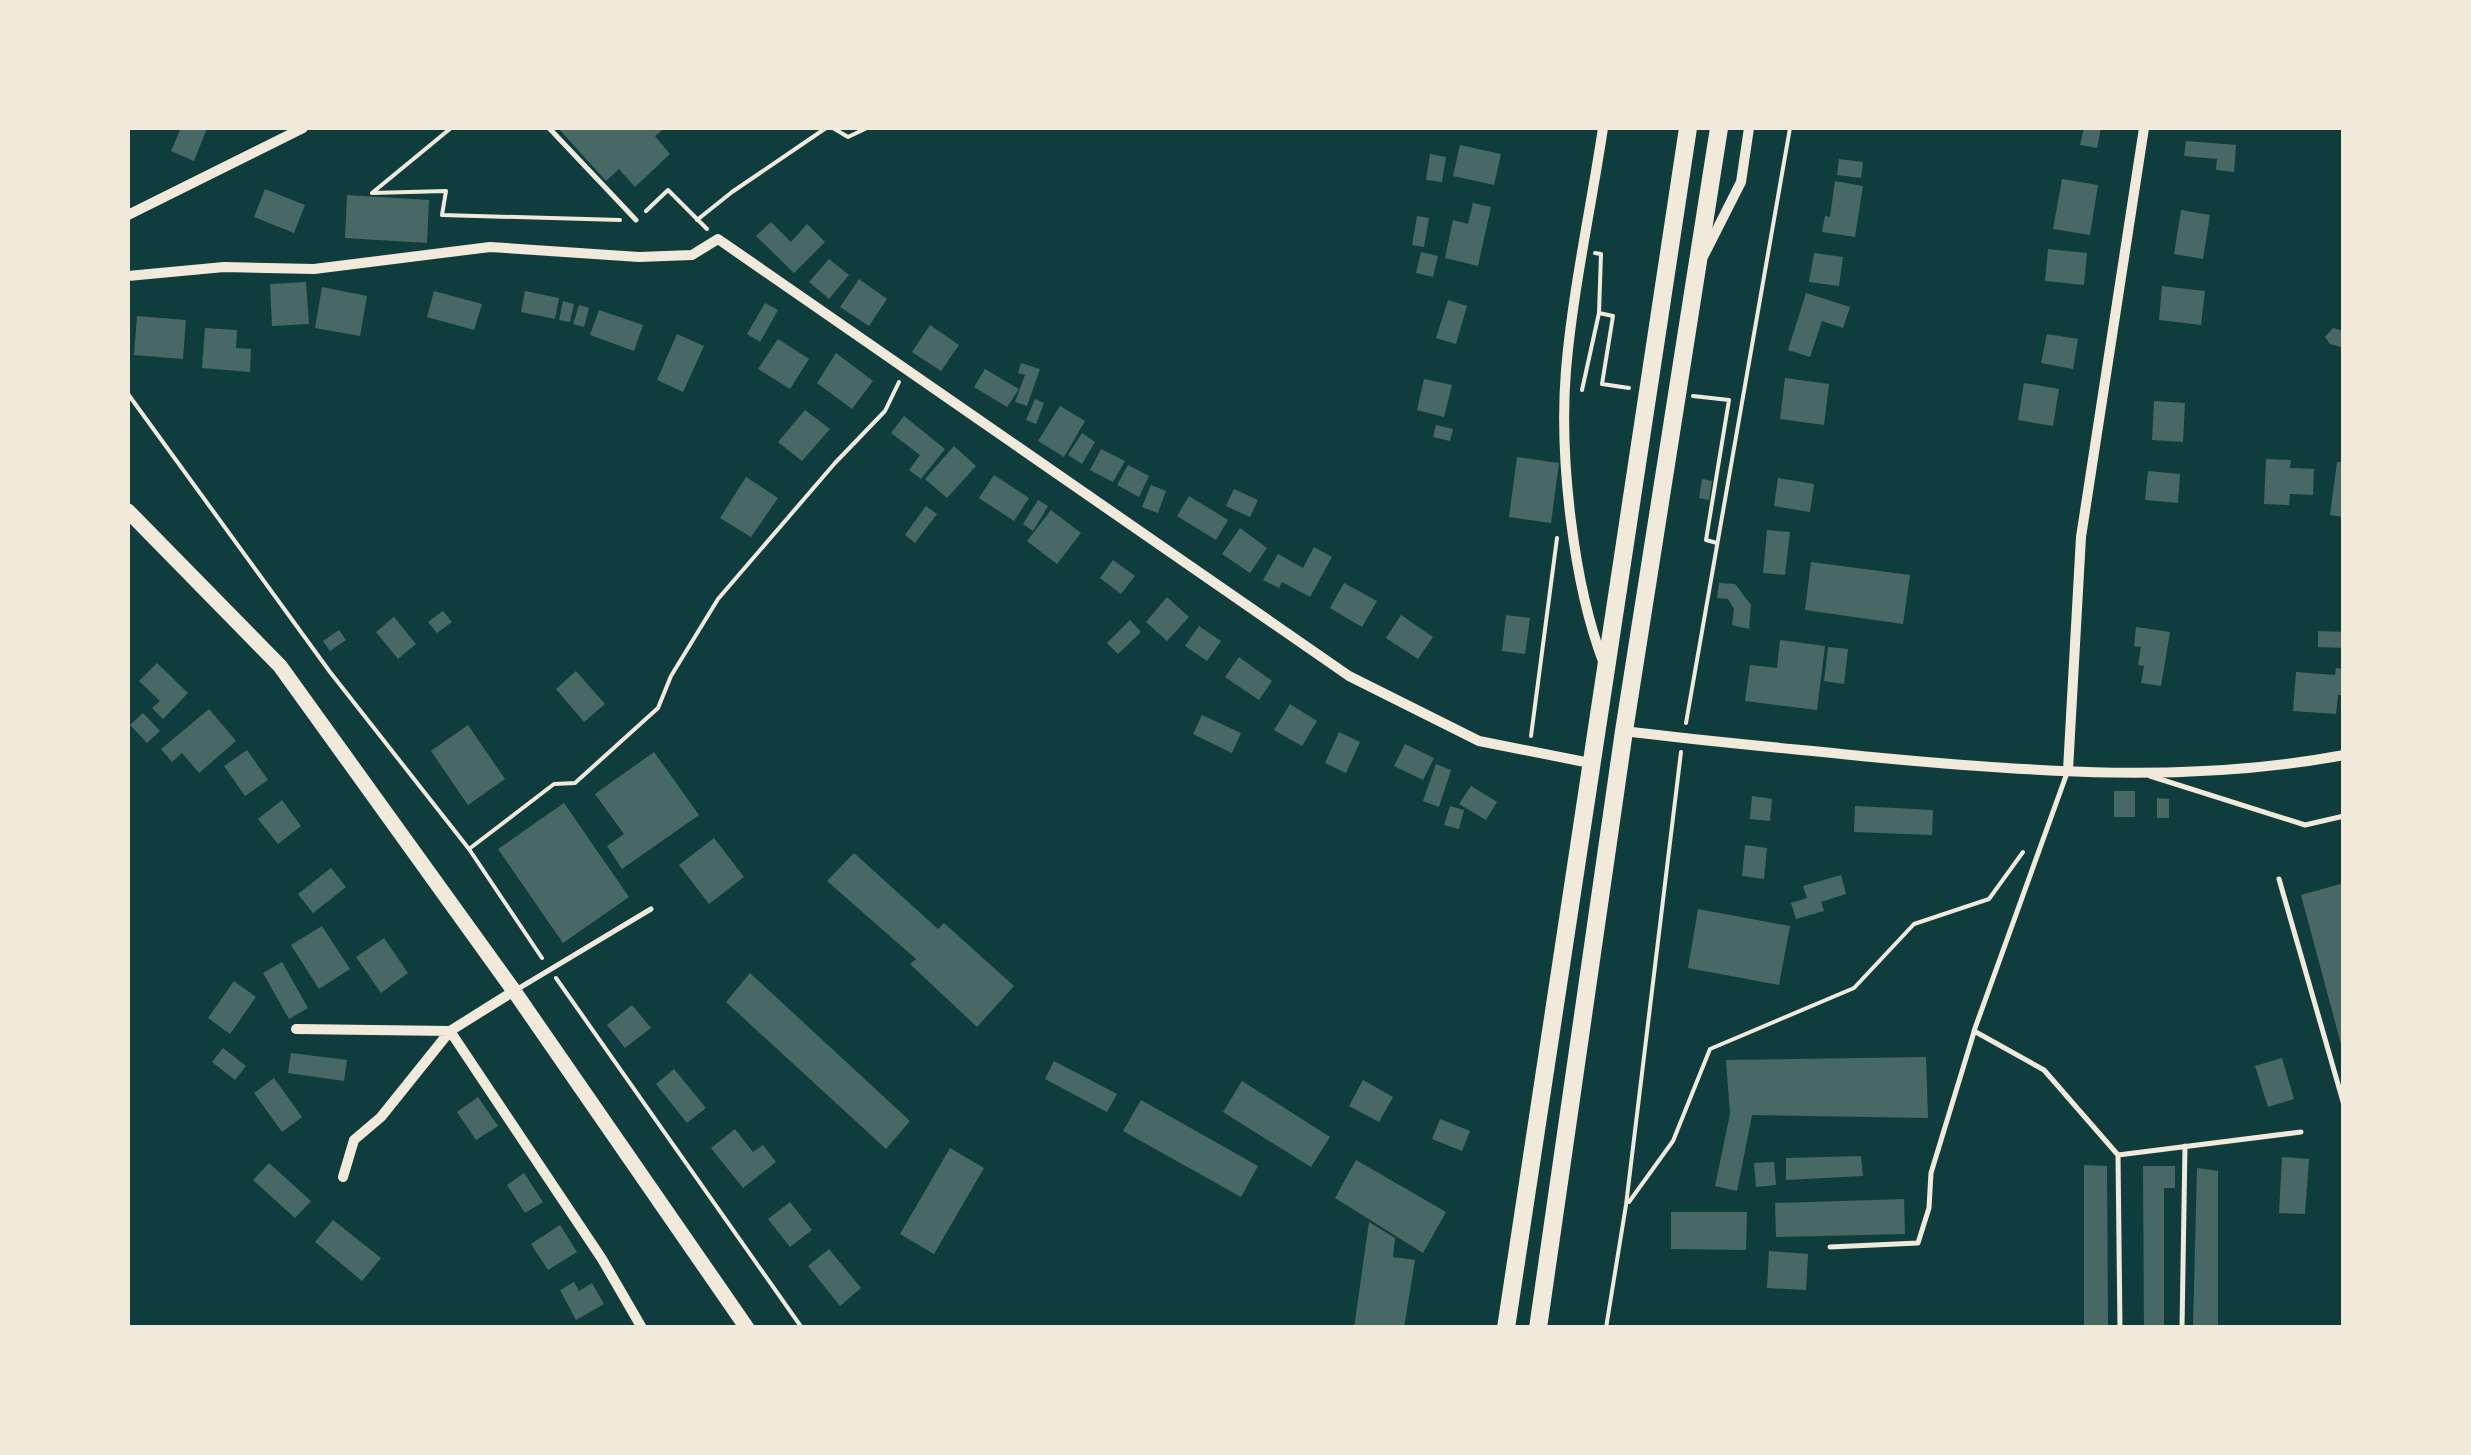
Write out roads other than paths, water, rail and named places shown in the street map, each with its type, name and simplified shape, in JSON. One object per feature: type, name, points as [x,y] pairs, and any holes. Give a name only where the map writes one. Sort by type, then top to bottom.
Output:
[{"type":"highway","points":[[1506,1328],[1688,128]]},
{"type":"highway","points":[[1538,1328],[1624,731],[1719,128]]},
{"type":"main road","points":[[128,512],[280,666],[514,991],[747,1328]]},
{"type":"street","points":[[128,215],[303,128]]},
{"type":"street","points":[[1603,128],[1566,372],[1574,550],[1591,632],[1605,667]]},
{"type":"street","points":[[1697,270],[1741,182],[1749,128]]},
{"type":"street","points":[[2068,770],[2081,537],[2144,128]]},
{"type":"street","points":[[128,276],[224,267],[314,269],[490,247],[640,257],[692,255],[718,239],[1349,676],[1479,741],[1590,763]]},
{"type":"street","points":[[1624,731],[1992,768],[2144,774],[2278,768],[2344,755]]},
{"type":"street","points":[[343,1177],[354,1140],[381,1117],[450,1031],[514,991]]},
{"type":"street","points":[[296,1029],[450,1031]]},
{"type":"street","points":[[450,1031],[602,1259],[642,1328]]},
{"type":"lane","points":[[549,128],[636,220]]},
{"type":"lane","points":[[1830,1247],[1918,1243],[1929,1208],[1931,1173],[1974,1032],[2068,770]]},
{"type":"lane","points":[[2144,774],[2305,825],[2344,816]]},
{"type":"lane","points":[[2279,880],[2344,1105]]},
{"type":"lane","points":[[514,991],[651,909]]},
{"type":"lane","points":[[1974,1032],[2044,1070],[2118,1155],[2120,1328]]},
{"type":"lane","points":[[2118,1155],[2301,1132]]},
{"type":"lane","points":[[2182,1328],[2185,1146]]}]
